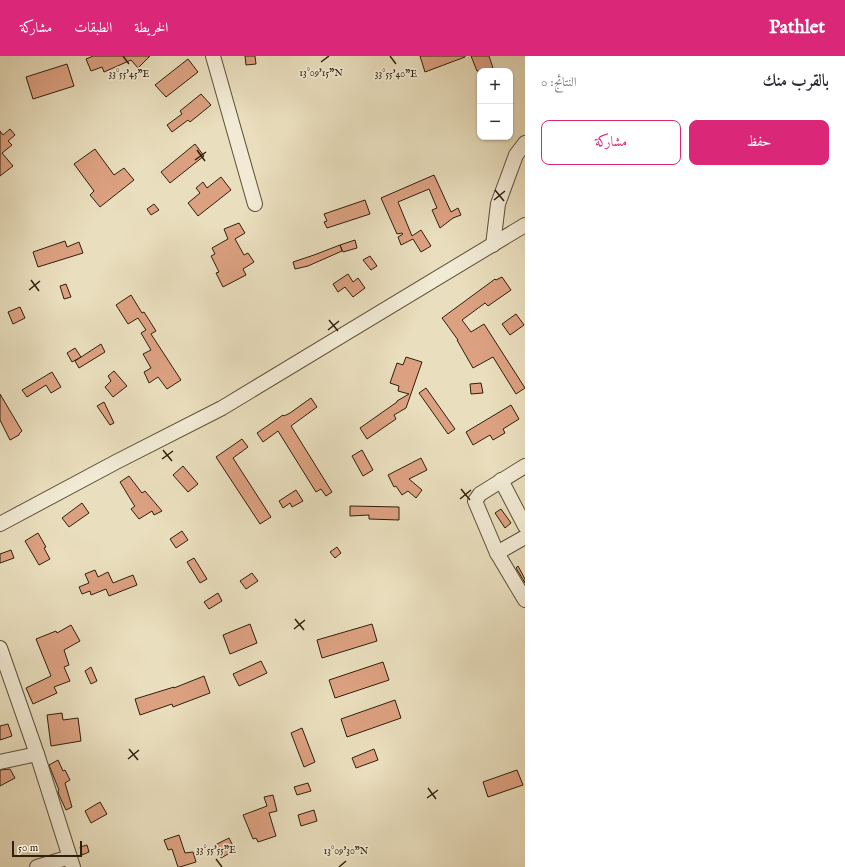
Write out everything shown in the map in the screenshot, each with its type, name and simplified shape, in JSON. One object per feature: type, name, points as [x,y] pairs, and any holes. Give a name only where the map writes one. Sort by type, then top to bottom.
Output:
[{"type":"street","points":[[214,56],[254,204]]},
{"type":"street","points":[[493,245],[498,204],[516,155],[525,143]]},
{"type":"street","points":[[0,524],[116,462],[222,408],[525,225]]},
{"type":"street","points":[[525,466],[480,494],[475,501],[497,553],[525,600]]},
{"type":"street","points":[[501,480],[525,526]]},
{"type":"street","points":[[497,553],[525,537]]},
{"type":"street","points":[[0,648],[37,754],[72,862],[37,867]]},
{"type":"street","points":[[0,762],[37,754]]},
{"type":"building","points":[[93,56],[150,56],[138,68],[131,60],[104,72],[102,67],[91,71],[86,59]]},
{"type":"building","points":[[245,56],[255,56],[256,64],[246,65]]},
{"type":"building","points":[[420,56],[465,56],[465,57],[425,72]]},
{"type":"building","points":[[471,56],[489,56],[493,68],[477,68],[477,71]]},
{"type":"building","points":[[188,59],[198,72],[166,97],[155,85]]},
{"type":"building","points":[[67,64],[74,86],[33,99],[26,77]]},
{"type":"building","points":[[201,94],[211,105],[190,122],[188,120],[172,132],[167,125],[182,114],[180,111]]},
{"type":"building","points":[[10,129],[15,135],[8,141],[12,145],[2,153],[13,166],[0,176],[0,131],[3,135]]},
{"type":"building","points":[[195,144],[204,156],[170,183],[161,172]]},
{"type":"building","points":[[95,149],[114,175],[124,168],[134,180],[100,207],[90,195],[94,191],[74,164]]},
{"type":"building","points":[[434,175],[451,212],[458,208],[461,215],[453,218],[440,228],[432,210],[437,208],[429,189],[398,202],[412,236],[421,230],[431,246],[421,252],[413,239],[401,245],[398,237],[403,234],[397,234],[381,198]]},
{"type":"building","points":[[221,177],[231,190],[198,216],[188,203],[200,193],[196,188],[203,182],[207,188]]},
{"type":"building","points":[[365,200],[370,214],[327,228],[324,222],[327,221],[324,214]]},
{"type":"building","points":[[154,204],[159,210],[151,215],[147,209]]},
{"type":"building","points":[[239,223],[245,233],[235,239],[244,255],[248,253],[254,262],[243,269],[246,275],[223,287],[216,273],[219,272],[211,256],[215,254],[212,248],[228,239],[224,229]]},
{"type":"building","points":[[355,240],[357,248],[343,252],[340,245]]},
{"type":"building","points":[[65,241],[67,247],[79,242],[83,253],[38,267],[33,252]]},
{"type":"building","points":[[340,245],[342,251],[308,266],[295,269],[293,262]]},
{"type":"building","points":[[370,256],[377,266],[371,270],[363,260]]},
{"type":"building","points":[[348,274],[353,282],[358,278],[365,288],[353,297],[345,287],[338,292],[333,284]]},
{"type":"building","points":[[502,277],[511,290],[488,306],[485,303],[462,320],[471,332],[484,324],[525,388],[516,394],[493,357],[473,368],[458,340],[442,318],[495,279],[496,280]]},
{"type":"building","points":[[66,284],[71,297],[64,299],[60,286]]},
{"type":"building","points":[[131,295],[142,313],[144,312],[156,331],[151,334],[181,380],[167,389],[158,377],[149,383],[144,372],[151,368],[143,354],[151,350],[141,333],[146,330],[138,318],[128,324],[116,305]]},
{"type":"building","points":[[20,307],[25,318],[13,324],[8,312]]},
{"type":"building","points":[[516,314],[524,325],[510,335],[502,324]]},
{"type":"building","points":[[101,344],[105,352],[79,368],[75,361]]},
{"type":"building","points":[[75,348],[81,357],[72,362],[67,353]]},
{"type":"building","points":[[406,357],[422,362],[406,408],[394,415],[396,419],[367,439],[360,428],[409,394],[398,391],[399,386],[390,383],[397,363],[403,365]]},
{"type":"building","points":[[114,371],[127,386],[113,397],[105,387],[111,381],[108,376]]},
{"type":"building","points":[[52,372],[61,387],[51,393],[46,385],[27,397],[22,390]]},
{"type":"building","points":[[481,383],[483,393],[471,394],[470,384]]},
{"type":"building","points":[[426,388],[455,429],[448,434],[419,393]]},
{"type":"building","points":[[0,394],[22,431],[19,435],[10,440],[0,420]]},
{"type":"building","points":[[311,398],[317,407],[291,426],[332,492],[326,496],[321,489],[316,492],[278,431],[263,442],[257,433]]},
{"type":"building","points":[[104,402],[114,423],[110,425],[97,406]]},
{"type":"building","points":[[511,405],[519,419],[503,429],[505,433],[493,440],[490,435],[473,445],[466,432]]},
{"type":"building","points":[[242,439],[248,447],[233,458],[271,517],[260,524],[216,457]]},
{"type":"building","points":[[362,450],[373,470],[363,476],[352,456]]},
{"type":"building","points":[[421,458],[427,470],[409,479],[422,490],[416,498],[408,491],[402,495],[396,486],[394,487],[388,475]]},
{"type":"building","points":[[183,466],[198,484],[188,492],[173,475]]},
{"type":"building","points":[[129,476],[142,493],[145,491],[162,511],[154,515],[152,511],[139,519],[131,509],[135,506],[120,482]]},
{"type":"building","points":[[296,490],[303,501],[292,507],[290,503],[283,508],[279,501]]},
{"type":"building","points":[[82,503],[89,513],[69,527],[62,518]]},
{"type":"building","points":[[350,506],[399,507],[399,520],[369,519],[369,515],[350,516]]},
{"type":"building","points":[[501,509],[511,523],[505,528],[495,513]]},
{"type":"building","points":[[182,531],[188,540],[176,548],[170,539]]},
{"type":"building","points":[[38,533],[46,547],[44,548],[50,559],[39,565],[25,541]]},
{"type":"building","points":[[337,547],[341,553],[335,558],[330,552]]},
{"type":"building","points":[[11,550],[14,558],[0,563],[0,554]]},
{"type":"building","points":[[194,558],[207,579],[200,583],[187,562]]},
{"type":"building","points":[[518,566],[525,579],[525,583],[516,568]]},
{"type":"building","points":[[95,570],[98,577],[108,572],[113,583],[133,575],[137,585],[109,596],[106,589],[91,595],[90,591],[82,594],[79,587],[89,583],[85,574]]},
{"type":"building","points":[[252,573],[258,581],[246,589],[240,581]]},
{"type":"building","points":[[218,593],[222,601],[209,609],[204,602]]},
{"type":"building","points":[[250,624],[257,643],[230,654],[223,635]]},
{"type":"building","points":[[372,624],[377,641],[322,658],[317,640]]},
{"type":"building","points":[[71,625],[80,641],[64,650],[69,665],[64,667],[70,681],[54,687],[57,693],[33,704],[26,688],[51,676],[36,639],[56,631],[57,633]]},
{"type":"building","points":[[261,661],[267,673],[239,686],[233,674]]},
{"type":"building","points":[[383,662],[389,680],[335,698],[329,680]]},
{"type":"building","points":[[91,667],[97,681],[91,684],[85,671]]},
{"type":"building","points":[[204,676],[210,693],[173,707],[172,704],[140,715],[135,699],[174,688]]},
{"type":"building","points":[[395,700],[401,718],[347,737],[341,719]]},
{"type":"building","points":[[62,713],[63,720],[78,718],[81,741],[51,746],[47,715]]},
{"type":"building","points":[[8,724],[12,736],[0,740],[0,726]]},
{"type":"building","points":[[302,728],[315,762],[304,767],[291,733]]},
{"type":"building","points":[[374,749],[378,760],[356,768],[352,758]]},
{"type":"building","points":[[58,760],[63,771],[65,770],[70,780],[65,783],[72,807],[66,810],[59,795],[59,790],[49,765]]},
{"type":"building","points":[[10,769],[15,778],[0,786],[0,770]]},
{"type":"building","points":[[517,770],[523,785],[488,797],[483,782]]},
{"type":"building","points":[[308,783],[311,791],[297,795],[294,787]]},
{"type":"building","points":[[273,795],[277,811],[269,813],[276,836],[258,842],[256,838],[253,839],[243,815],[267,806],[264,797]]},
{"type":"building","points":[[100,802],[107,814],[91,823],[85,811]]},
{"type":"building","points":[[314,810],[317,821],[301,826],[298,815]]},
{"type":"building","points":[[179,835],[185,853],[193,852],[196,862],[178,867],[172,849],[168,850],[164,840]]},
{"type":"building","points":[[229,838],[235,850],[221,858],[215,845]]},
{"type":"building","points":[[87,845],[89,852],[82,855],[80,847]]}]
